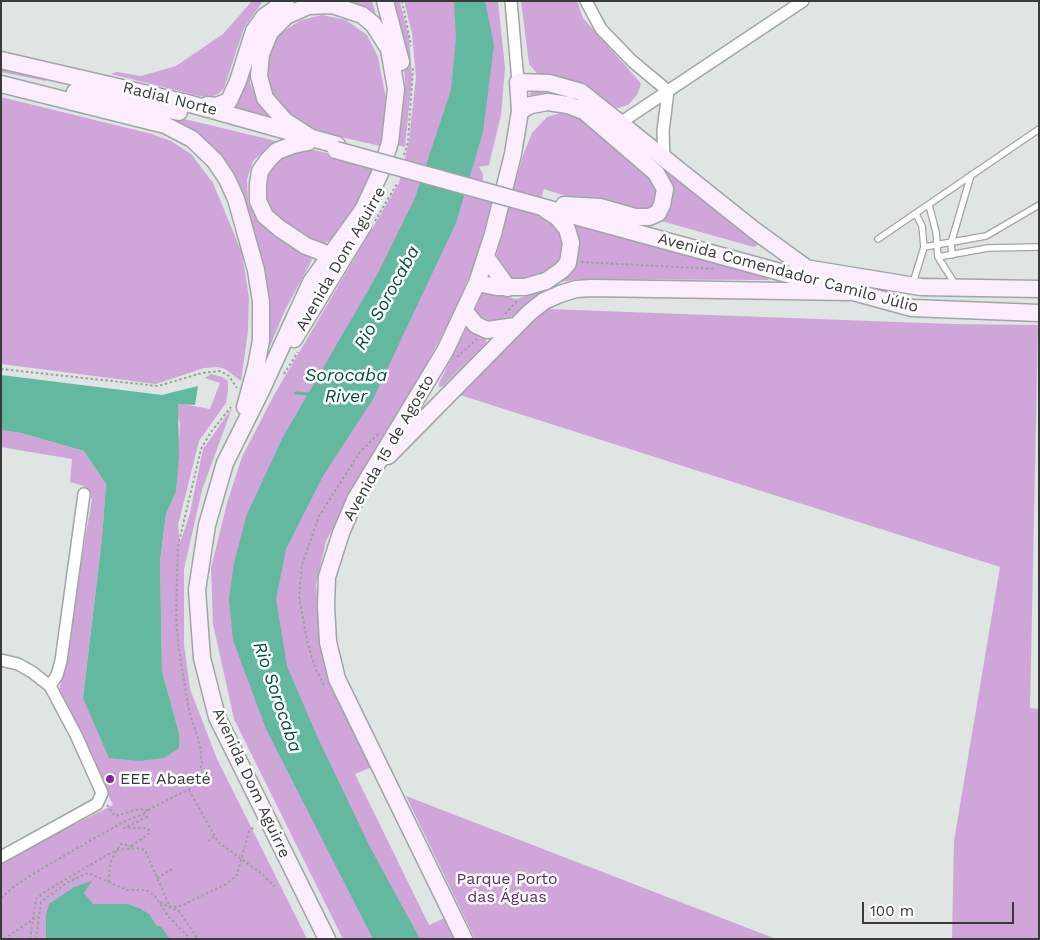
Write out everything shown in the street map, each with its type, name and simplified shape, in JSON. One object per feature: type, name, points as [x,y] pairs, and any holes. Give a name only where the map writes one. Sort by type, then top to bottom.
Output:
[{"type":"main road","points":[[187,103],[216,106],[229,101],[238,81],[254,31],[264,17],[286,1]]},
{"type":"main road","name":"Avenida Dom Aguirre","points":[[262,392],[374,207],[386,182],[398,139],[404,79],[398,45],[385,1]]},
{"type":"main road","name":"Avenida Dom Aguirre","points":[[309,140],[285,121],[265,98],[259,76],[261,54],[270,32],[286,16],[308,6],[332,5],[362,15],[373,24],[382,35],[391,56],[396,89],[390,142],[381,171],[363,210],[311,282],[262,392],[225,464],[207,525],[197,590],[202,658],[209,692],[217,717],[231,749],[327,939]]},
{"type":"main road","name":"Radial Norte","points":[[1,60],[187,103],[337,148],[542,203]]},
{"type":"main road","name":"Radial Norte","points":[[1,80],[129,101],[309,140]]},
{"type":"main road","name":"Avenida Comendador Camilo Júlio","points":[[518,85],[549,83],[581,92],[754,230],[809,270]]},
{"type":"main road","points":[[1,84],[165,125],[192,139],[215,161],[227,179],[236,199],[256,270],[261,340],[250,394],[225,464]]},
{"type":"main road","points":[[518,85],[522,96],[537,104]]},
{"type":"main road","name":"Avenida 15 de Agosto","points":[[464,939],[337,679],[328,642],[327,576],[344,525],[355,500],[445,351],[477,283],[486,257],[513,154],[520,111],[518,85]]},
{"type":"main road","points":[[520,111],[548,102],[568,104],[584,111],[656,173],[665,190],[658,213],[649,217],[635,217],[600,207],[564,205]]},
{"type":"main road","points":[[309,140],[277,151],[260,171],[258,200],[265,216],[306,246],[322,252],[327,259],[326,276],[310,314]]},
{"type":"main road","points":[[477,283],[508,288],[533,286],[555,276],[568,263],[571,242],[566,229],[557,217],[542,203]]},
{"type":"main road","name":"Avenida Comendador Camilo Júlio","points":[[542,203],[564,205],[809,270],[913,286],[1039,289]]},
{"type":"main road","name":"Avenida Comendador Camilo Júlio","points":[[542,203],[849,292],[912,308],[1039,313]]},
{"type":"main road","points":[[306,246],[327,249],[338,244]]},
{"type":"main road","points":[[486,257],[508,288]]},
{"type":"main road","points":[[371,473],[516,326],[544,301],[576,289],[849,292]]},
{"type":"main road","points":[[464,310],[476,325],[487,330],[516,326]]},
{"type":"street","name":"Avenida 15 de Agosto","points":[[511,1],[518,85]]},
{"type":"street","points":[[586,1],[601,29],[632,61],[668,91]]},
{"type":"street","points":[[620,122],[803,1]]},
{"type":"street","points":[[664,158],[663,130],[668,91]]},
{"type":"street","points":[[50,686],[57,675],[61,661],[84,494]]},
{"type":"street","points":[[1,660],[18,664],[50,686],[102,788],[102,797],[97,804],[1,857]]},
{"type":"lane","points":[[878,239],[1039,129]]},
{"type":"lane","points":[[952,255],[951,243],[971,176]]},
{"type":"lane","points":[[929,205],[938,257],[958,288]]},
{"type":"lane","points":[[924,247],[986,236],[1039,205]]},
{"type":"lane","points":[[913,286],[924,247],[922,226],[916,214]]},
{"type":"lane","points":[[986,236],[988,248]]},
{"type":"lane","points":[[938,257],[988,248],[1039,247]]},
{"type":"path","points":[[402,1],[412,51]]},
{"type":"path","points":[[404,158],[408,142],[414,77],[412,59]]},
{"type":"path","points":[[373,224],[398,182],[400,174]]},
{"type":"path","points":[[568,263],[717,269]]},
{"type":"path","points":[[452,362],[533,286]]},
{"type":"path","points":[[280,380],[300,348]]},
{"type":"path","points":[[1,369],[158,386],[182,380]]},
{"type":"path","points":[[328,692],[315,667],[307,640],[299,596],[302,565],[319,516],[360,452],[385,426]]},
{"type":"path","points":[[1,898],[16,885],[43,868],[123,822],[144,814],[148,810],[189,789],[196,780],[201,766]]},
{"type":"path","points":[[189,789],[215,836],[226,850],[241,859],[275,887]]},
{"type":"path","points":[[102,797],[115,816],[140,809],[148,810]]},
{"type":"path","points":[[127,849],[150,833],[149,830],[124,828],[147,817],[144,814]]},
{"type":"path","points":[[170,907],[181,906],[226,884],[237,875],[249,831],[256,825],[260,832]]},
{"type":"path","points":[[208,841],[215,836]]},
{"type":"path","points":[[109,882],[110,863],[117,850],[121,844],[132,846]]},
{"type":"path","points":[[30,939],[36,899],[46,891],[117,850],[145,850],[170,907]]},
{"type":"path","points":[[157,878],[172,869]]},
{"type":"path","points":[[36,939],[41,902],[68,882],[88,874],[127,890],[146,890],[155,896],[168,916],[190,939]]},
{"type":"path","points":[[159,902],[179,911],[198,939]]},
{"type":"path","points":[[4,939],[38,916]]},
{"type":"green space","points":[[252,1],[263,1],[244,28],[224,88],[218,94],[211,97],[199,96],[111,74],[117,72],[141,76],[176,66],[223,34]]},
{"type":"green space","points":[[298,1],[307,1],[293,6],[250,66],[250,83],[258,102],[272,120],[226,108],[249,56],[292,4]]},
{"type":"green space","points":[[342,1],[372,1],[376,15],[374,17]]},
{"type":"green space","points":[[391,1],[400,1],[409,37],[412,77],[405,147],[398,145],[405,85],[404,66]]},
{"type":"green space","points":[[404,1],[498,1],[505,68],[501,115],[489,165],[479,167],[483,174],[482,193],[494,197],[478,254],[456,309],[397,420],[364,472],[326,541],[316,585],[321,637],[372,767],[355,774],[429,925],[447,917],[458,939],[343,939],[234,719],[213,624],[211,568],[227,503],[242,457],[274,395],[399,183],[409,141],[416,77],[412,33]]},
{"type":"green space","points":[[521,1],[577,1],[583,18],[641,84],[637,95],[628,105],[618,108],[612,106],[588,88],[540,77],[529,64]]},
{"type":"green space","points":[[322,15],[346,20],[367,35],[378,57],[387,104],[380,146],[328,134],[299,123],[283,111],[269,94],[265,72],[270,48],[282,32],[301,20]]},
{"type":"green space","points":[[1,69],[45,79],[46,81],[1,72]]},
{"type":"green space","points":[[532,91],[572,95],[758,241],[758,245],[754,247],[654,219],[672,193],[671,181],[663,168],[585,106],[533,97],[529,94]]},
{"type":"green space","points":[[1,97],[152,134],[171,141],[191,154],[213,183],[242,253],[249,298],[248,331],[241,381],[225,369],[218,367],[204,368],[156,384],[1,364]]},
{"type":"green space","points":[[147,110],[276,141],[253,161],[247,179],[248,201],[254,215],[271,234],[309,256],[312,260],[285,310],[255,382],[264,336],[221,162]]},
{"type":"green space","points":[[564,112],[580,117],[649,174],[657,185],[657,202],[649,210],[626,209],[589,197],[566,196],[544,189],[538,209],[552,215],[566,240],[560,263],[550,272],[519,281],[506,278],[496,258],[508,204],[524,153],[532,133],[547,117]]},
{"type":"green space","points":[[304,148],[377,164],[364,195],[334,239],[322,244],[309,243],[266,207],[263,178],[280,155]]},
{"type":"green space","points":[[572,224],[766,277],[769,280],[580,279],[560,282],[568,274]]},
{"type":"green space","points":[[484,291],[516,299],[537,293],[539,295],[502,323],[485,325],[473,312]]},
{"type":"green space","points":[[548,309],[952,324],[1038,325],[1030,708],[1039,709],[1039,939],[952,939],[954,841],[1000,567],[460,395],[535,317]]},
{"type":"green space","points":[[467,327],[486,339],[486,343],[443,386],[439,387],[439,383]]},
{"type":"green space","points":[[211,374],[228,381],[226,403],[199,441],[178,525],[180,543],[190,513],[203,449],[232,408],[202,490],[184,569],[184,644],[190,689],[217,759],[307,939],[1,939],[1,865],[26,849],[113,805],[59,693],[92,499],[84,486],[70,482],[72,459],[1,447],[1,430],[21,433],[84,451],[106,484],[102,538],[83,698],[179,733],[162,671],[160,561],[166,514],[176,492],[180,423],[177,414],[178,403],[210,409],[220,383],[205,378]]},
{"type":"green space","name":"Parque Porto das Águas","points":[[406,796],[776,939],[475,939]]},
{"type":"water","name":"Sorocaba River","points":[[454,1],[485,1],[494,45],[483,132],[456,223],[373,399],[323,476],[286,549],[276,599],[287,666],[317,736],[370,847],[420,939],[373,939],[266,729],[233,640],[229,599],[234,563],[247,514],[283,437],[377,275],[415,198],[451,90],[456,38]]},
{"type":"water","points":[[1,375],[162,395],[198,386],[195,405],[178,404],[179,456],[176,492],[166,514],[160,561],[162,671],[179,733],[179,748],[164,758],[139,761],[109,758],[83,698],[102,538],[106,484],[84,451],[21,433],[1,430]]},
{"type":"water","points":[[92,881],[84,893],[93,904],[127,904],[139,908],[149,914],[156,925],[161,927],[170,939],[46,939],[46,915],[49,904],[74,887]]},
{"type":"waterway","points":[[296,393],[310,394]]},
{"type":"place","name":"EEE Abaeté","points":[[110,779]]},
{"type":"water label","name":"Rio Sorocaba","points":[[387,298]]},
{"type":"water label","name":"Rio Sorocaba","points":[[277,697]]}]
